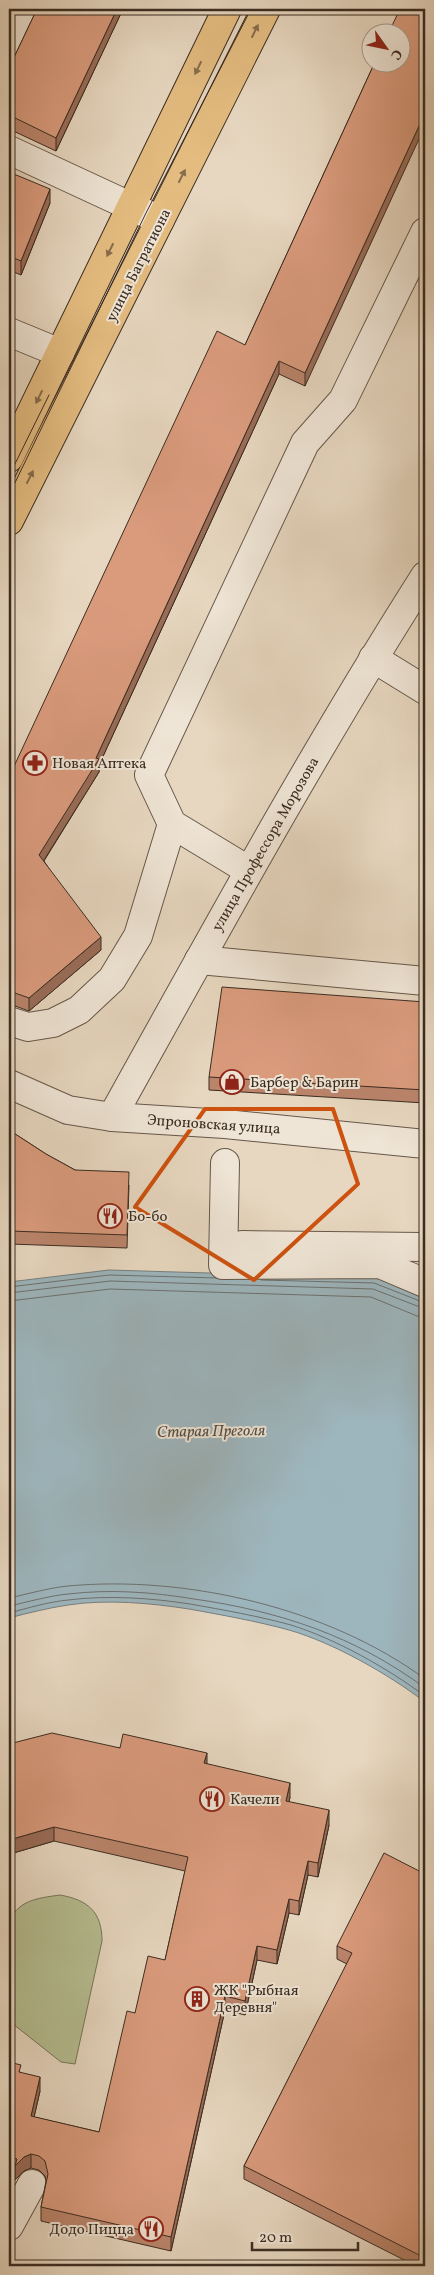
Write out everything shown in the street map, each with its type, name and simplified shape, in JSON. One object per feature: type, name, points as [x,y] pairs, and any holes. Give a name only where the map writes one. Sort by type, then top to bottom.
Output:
[{"type":"main road","name":"улица Багратиона","points":[[9,458],[227,9]]},
{"type":"main road","name":"улица Багратиона","points":[[9,520],[266,9]]},
{"type":"street","points":[[9,41],[24,9]]},
{"type":"street","points":[[9,150],[160,220]]},
{"type":"street","points":[[248,870],[172,824],[149,775],[305,443],[343,400],[425,232]]},
{"type":"street","points":[[9,332],[60,353]]},
{"type":"street","name":"улица Профессора Морозова","points":[[112,1117],[248,870],[373,658],[425,576]]},
{"type":"street","points":[[373,658],[425,690]]},
{"type":"street","points":[[9,1021],[28,1027],[53,1023],[79,1010],[112,978],[138,936],[172,824]]},
{"type":"street","points":[[199,960],[425,981]]},
{"type":"street","name":"Эпроновская улица","points":[[9,1084],[68,1110],[112,1117],[225,1124],[425,1144]]},
{"type":"street","points":[[225,1163],[223,1265],[380,1264],[425,1283]]},
{"type":"street","points":[[242,1245],[425,1246]]},
{"type":"street","points":[[9,2226],[32,2184]]},
{"type":"highlighted area","points":[[205,1109],[333,1109],[358,1184],[254,1280],[135,1207]]},
{"type":"green space","points":[[60,1895],[78,1900],[92,1909],[99,1922],[102,1941],[75,2064],[61,2062],[13,2024],[11,2016],[9,1926],[12,1917],[16,1911],[28,1902]]},
{"type":"water","name":"Старая Преголя","points":[[109,1270],[376,1278],[425,1299],[425,1702],[378,1670],[342,1651],[289,1630],[239,1618],[174,1607],[98,1602],[68,1605],[9,1618],[9,1282]]},
{"type":"building","points":[[37,9],[117,9],[56,138],[9,115],[9,68]]},
{"type":"building","points":[[400,9],[425,9],[425,113],[305,373],[279,361],[96,758],[99,759],[39,855],[101,937],[29,998],[15,993],[9,984],[9,777],[217,331],[245,345],[370,72],[412,72],[412,22],[394,22]]},
{"type":"building","points":[[9,172],[50,189],[21,261],[9,256]]},
{"type":"building","points":[[222,987],[425,1002],[425,1090],[209,1077]]},
{"type":"building","points":[[9,1130],[75,1170],[129,1172],[127,1235],[9,1231],[13,1207],[9,1204]]},
{"type":"building","name":"ЖК \"Рыбная Деревня\"","points":[[52,1733],[120,1748],[123,1734],[207,1753],[204,1763],[290,1783],[286,1801],[329,1810],[318,1863],[308,1861],[299,1901],[289,1899],[277,1950],[257,1946],[245,2001],[225,1996],[171,2237],[41,2207],[48,2174],[45,2161],[39,2156],[31,2154],[24,2157],[15,2166],[17,2159],[9,2157],[9,2062],[21,2065],[19,2072],[40,2077],[31,2116],[99,2132],[127,2011],[135,2013],[148,1956],[165,1960],[188,1857],[54,1827],[9,1840],[9,1744]]},
{"type":"building","points":[[384,1853],[425,1874],[425,2258],[244,2166],[352,1953],[337,1946]]},
{"type":"tram line","points":[[9,495],[146,213],[251,9]]},
{"type":"tram line","points":[[9,476],[49,395]]},
{"type":"place","name":"Новая Аптека","points":[[35,763]]},
{"type":"place","name":"Барбер & Барин","points":[[232,1082]]},
{"type":"place","name":"Бо-бо","points":[[110,1216]]},
{"type":"place","name":"Качели","points":[[212,1799]]},
{"type":"place","name":"ЖК \"Рыбная Деревня\"","points":[[197,1999]]},
{"type":"place","name":"Додо Пицца","points":[[151,2229]]}]
